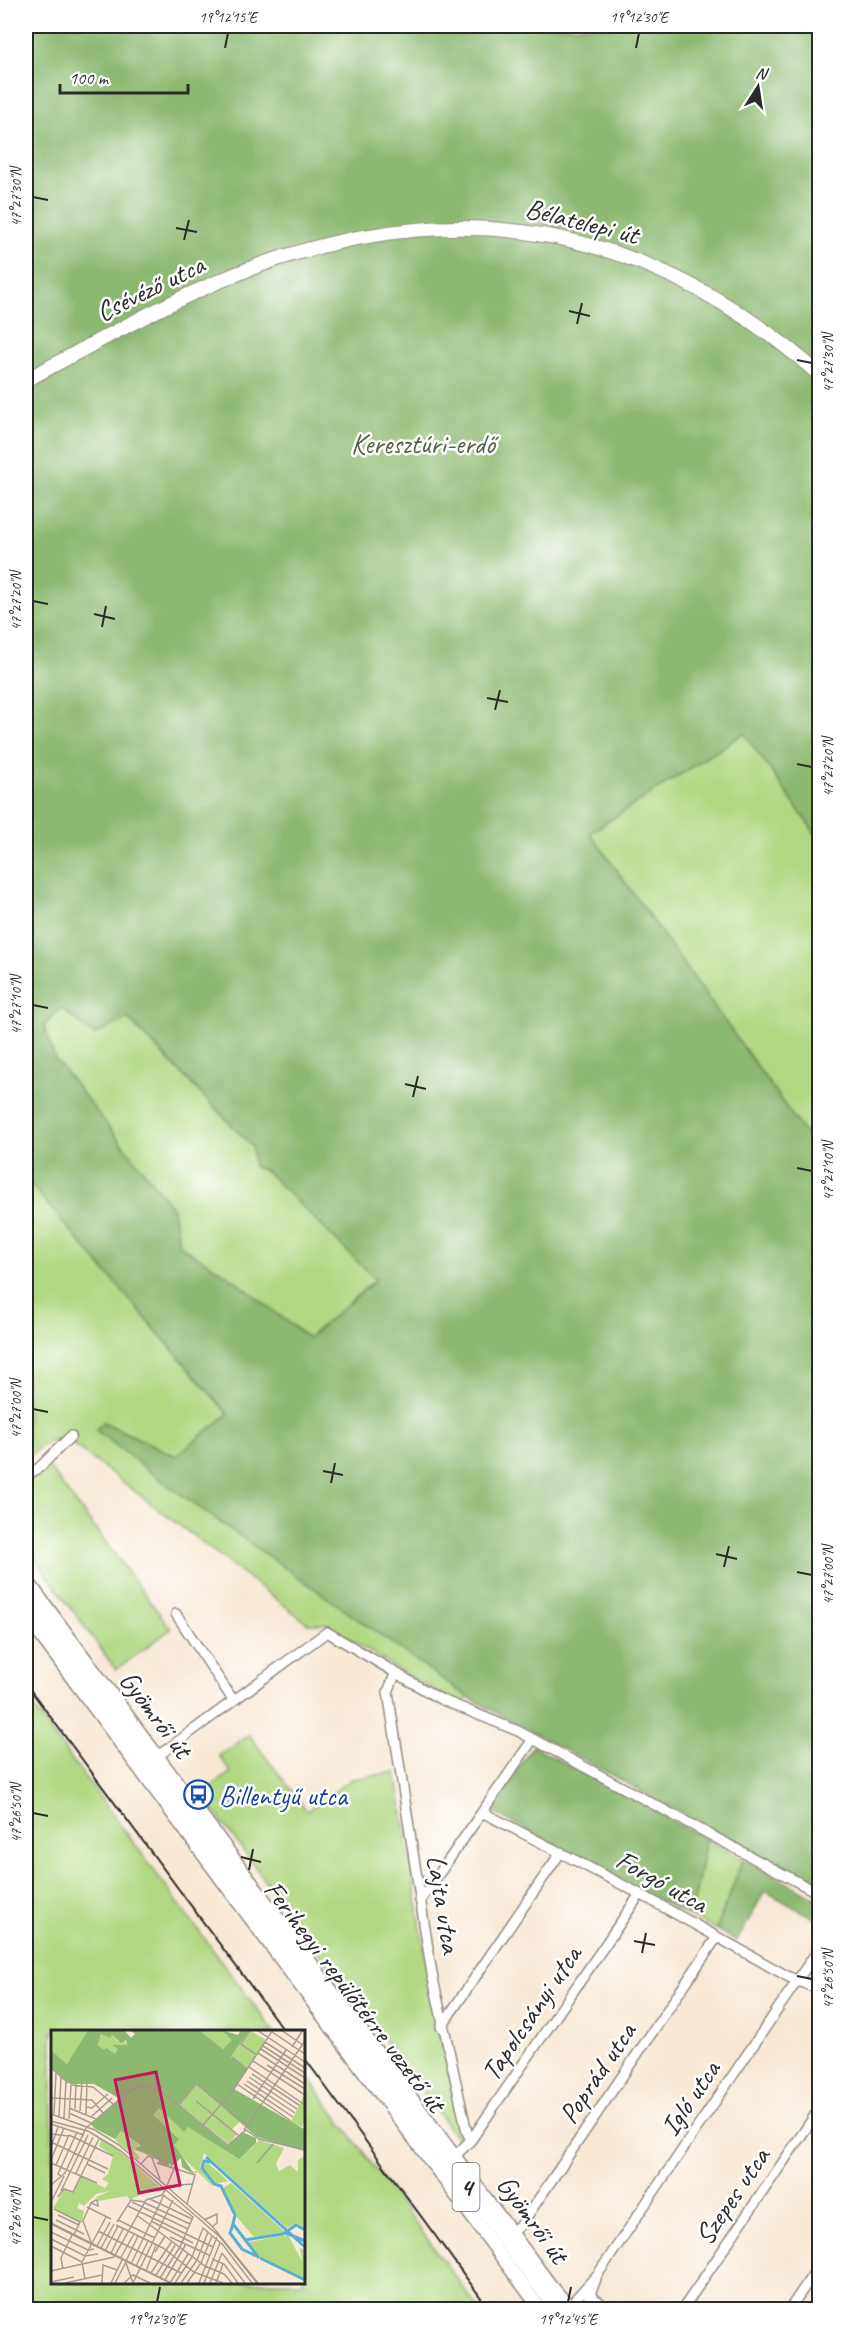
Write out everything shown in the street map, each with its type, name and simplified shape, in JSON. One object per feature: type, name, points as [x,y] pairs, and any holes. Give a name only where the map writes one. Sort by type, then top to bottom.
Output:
[{"type":"main road","name":"Bélatelepi út","points":[[300,252],[357,237],[445,227],[516,230],[572,241],[629,257],[712,295],[755,322],[819,375]]},
{"type":"main road","name":"Csévéző utca","points":[[26,380],[171,303],[256,267],[300,252]]},
{"type":"main road","name":"Ferihegyi repülőtérre vezető út","points":[[26,1597],[375,2064],[566,2309]]},
{"type":"street","points":[[26,1476],[40,1467],[71,1436]]},
{"type":"street","name":"Gyömrői út","points":[[26,1579],[513,2232],[566,2309]]},
{"type":"street","points":[[176,1614],[233,1700]]},
{"type":"street","name":"Gyömrői út","points":[[26,1616],[539,2307]]},
{"type":"street","points":[[158,1756],[327,1632],[395,1674],[461,1709],[532,1739],[819,1894]]},
{"type":"street","name":"Lajta utca","points":[[395,1674],[388,1692],[420,1901],[441,2026],[467,2132],[471,2140]]},
{"type":"street","points":[[420,1901],[532,1739]]},
{"type":"street","name":"Forgó utca","points":[[482,1812],[819,1990]]},
{"type":"street","points":[[441,2026],[561,1852]]},
{"type":"street","name":"Tapolcsányi utca","points":[[456,2155],[471,2140],[640,1894]]},
{"type":"street","name":"Poprád utca","points":[[513,2232],[521,2225],[717,1937]]},
{"type":"street","name":"Igló utca","points":[[566,2309],[586,2294],[819,1947]]},
{"type":"street","name":"Szepes utca","points":[[682,2310],[819,2108]]},
{"type":"street","points":[[789,2310],[819,2264]]},
{"type":"street","points":[[586,2294],[612,2309]]},
{"type":"street","name":"Igló utca","points":[[584,2310],[586,2294]]},
{"type":"street","points":[[589,2310],[612,2309]]},
{"type":"green space","name":"Keresztúri-erdő","points":[[26,26],[819,26],[819,839],[744,733],[590,833],[819,1153],[819,1888],[468,1697],[162,1481],[96,1430],[103,1422],[176,1456],[228,1414],[26,1179]],"holes":[[[61,1008],[94,1035],[128,1018],[252,1146],[254,1167],[266,1171],[376,1280],[308,1338],[229,1276],[180,1246],[172,1207],[55,1059],[44,1026]]]},
{"type":"green space","points":[[744,733],[819,839],[819,1153],[590,833]]},
{"type":"green space","points":[[61,1007],[94,1035],[127,1018],[252,1146],[254,1167],[266,1171],[376,1279],[308,1338],[229,1276],[180,1246],[172,1207],[55,1059],[44,1026]]},
{"type":"green space","points":[[26,1179],[228,1414],[176,1456],[103,1422],[96,1430],[162,1481],[468,1697],[463,1706],[397,1669],[326,1624],[309,1624],[66,1439],[49,1441],[26,1457]]},
{"type":"green space","points":[[47,1465],[171,1629],[116,1670],[26,1546],[26,1479]]},
{"type":"green space","points":[[26,1698],[273,2030],[51,2030],[51,2284],[304,2284],[304,2072],[479,2309],[26,2309]]},
{"type":"green space","points":[[249,1735],[307,1811],[352,1779],[396,1772],[434,2009],[464,2138],[462,2145],[201,1794],[231,1772],[219,1756]]},
{"type":"green space","points":[[533,1746],[706,1839],[691,1917],[489,1810]]},
{"type":"green space","points":[[706,1839],[743,1859],[716,1930],[691,1917]]},
{"type":"green space","points":[[743,1859],[819,1900],[819,1921],[765,1891],[737,1941],[716,1930]]},
{"type":"railway","points":[[26,1684],[284,2030]]},
{"type":"railway","points":[[304,2057],[490,2310]]},
{"type":"place","name":"Billentyű utca","points":[[198,1795]]}]
